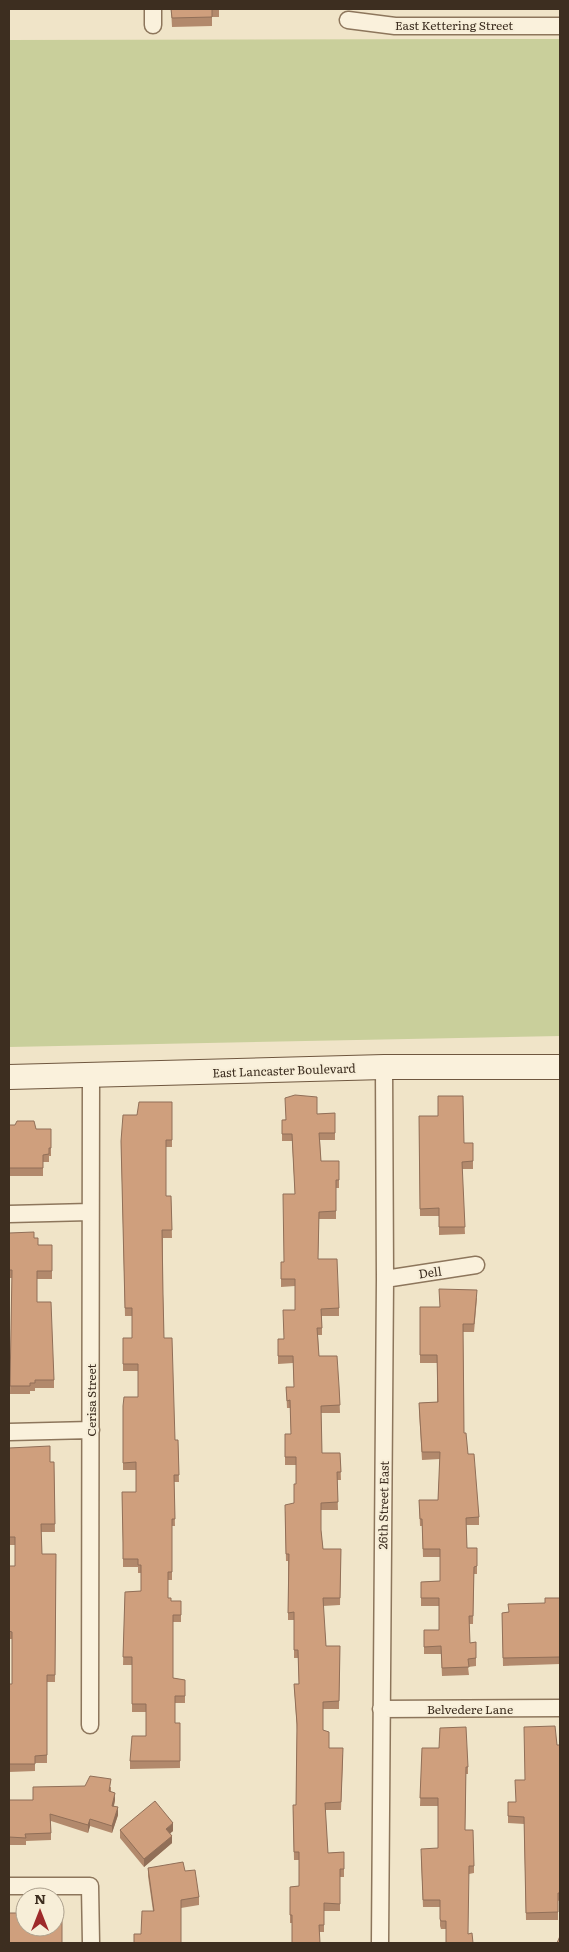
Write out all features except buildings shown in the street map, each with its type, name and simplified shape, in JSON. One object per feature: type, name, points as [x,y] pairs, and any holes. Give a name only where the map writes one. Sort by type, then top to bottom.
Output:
[{"type":"main road","name":"East Lancaster Boulevard","points":[[9,1077],[384,1067],[560,1068]]},
{"type":"street","name":"East Kettering Street","points":[[348,20],[395,26],[560,26]]},
{"type":"street","name":"26th Street East","points":[[380,1943],[385,1279],[384,1067]]},
{"type":"street","name":"Cerisa Street","points":[[90,1726],[90,1212],[92,1076]]},
{"type":"street","points":[[9,1214],[90,1212]]},
{"type":"street","name":"Dell","points":[[385,1279],[476,1265]]},
{"type":"street","points":[[9,1432],[91,1430]]},
{"type":"street","name":"Belvedere Lane","points":[[381,1709],[560,1708]]},
{"type":"street","points":[[9,1886],[90,1886],[91,1943]]},
{"type":"green space","points":[[560,39],[560,1036],[9,1047],[9,40]]}]
